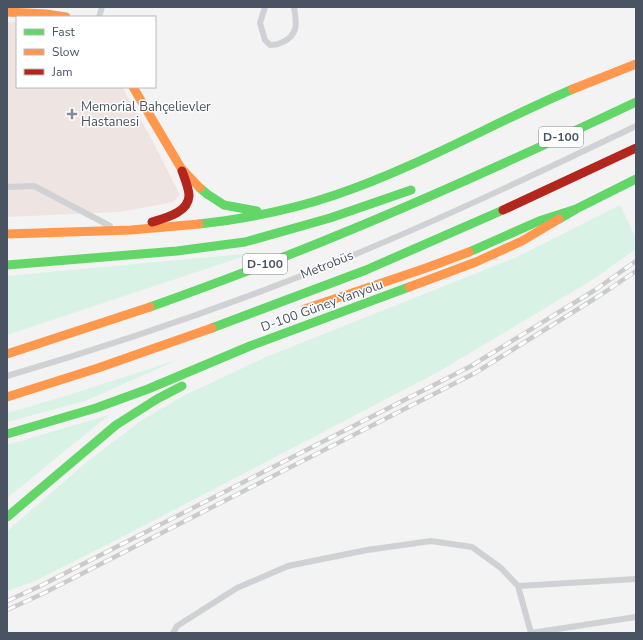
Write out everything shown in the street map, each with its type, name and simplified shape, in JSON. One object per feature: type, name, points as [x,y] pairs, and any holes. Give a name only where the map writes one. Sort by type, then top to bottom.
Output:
[{"type":"main road","points":[[7,12],[59,16]]},
{"type":"main road","points":[[7,234],[82,234],[120,231],[221,222],[273,212],[334,195],[389,174],[564,94],[636,64]]},
{"type":"main road","points":[[120,231],[178,213],[186,207],[190,196],[181,168],[134,88]]},
{"type":"main road","name":"D-100","points":[[7,354],[125,316],[243,273],[348,231],[517,158],[604,117],[634,98]]},
{"type":"main road","points":[[7,397],[138,355],[294,299],[474,223],[636,148]]},
{"type":"main road","points":[[447,178],[517,158]]},
{"type":"main road","points":[[181,168],[207,194],[224,205],[244,210],[273,212]]},
{"type":"main road","name":"D-100 Güney Yanyolu","points":[[7,434],[96,408],[148,389],[250,346],[476,262],[522,241],[576,209],[636,180]]},
{"type":"main road","points":[[7,265],[177,251],[245,242],[323,220],[420,187]]},
{"type":"main road","points":[[299,311],[426,268],[481,247],[539,221],[576,209]]},
{"type":"main road","points":[[13,255],[36,258],[46,262]]},
{"type":"main road","points":[[221,326],[249,324]]},
{"type":"main road","points":[[7,516],[116,425],[157,399],[250,346]]},
{"type":"lane","points":[[46,14],[60,7]]},
{"type":"lane","points":[[265,7],[260,23],[265,40],[270,45],[277,45],[289,38],[296,29],[294,7]]},
{"type":"lane","name":"Metrobüs","points":[[7,376],[119,341],[244,298],[351,256],[480,200],[636,126]]},
{"type":"lane","points":[[7,188],[34,186],[120,231]]},
{"type":"lane","points":[[173,633],[177,626],[237,588],[288,566],[367,550],[431,541],[472,547],[501,568],[518,586],[531,633],[636,617]]},
{"type":"lane","points":[[518,586],[636,579]]},
{"type":"shaded area","name":"Memorial Bahçelievler Hastanesi","points":[[7,22],[16,22],[16,88],[123,88],[152,140],[180,195],[173,202],[120,212],[7,217]]},
{"type":"green space","points":[[620,205],[636,238],[636,249],[589,282],[438,372],[122,537],[35,581],[7,591],[7,531],[88,461],[142,420],[183,396],[266,357],[517,257]]},
{"type":"green space","points":[[254,253],[7,335],[7,276]]},
{"type":"green space","points":[[180,359],[85,401],[7,422],[7,413],[69,395]]},
{"type":"green space","points":[[109,415],[7,498],[7,445]]},
{"type":"railway","points":[[7,601],[38,587],[471,366],[595,290],[636,261]]},
{"type":"railway","points":[[7,610],[42,594],[475,373],[599,296],[636,271]]},
{"type":"traffic: fast","points":[[199,224],[268,213],[302,205],[366,184],[426,158],[573,89]]},
{"type":"traffic: fast","points":[[150,307],[274,261],[384,216],[565,136],[636,102]]},
{"type":"traffic: fast","points":[[559,219],[636,179]]},
{"type":"traffic: fast","points":[[200,188],[224,205],[257,211]]},
{"type":"traffic: fast","points":[[7,265],[177,251],[245,242],[330,218],[411,190]]},
{"type":"traffic: fast","points":[[469,252],[539,221],[576,209]]},
{"type":"traffic: fast","points":[[212,328],[366,270],[503,210]]},
{"type":"traffic: fast","points":[[7,434],[96,408],[148,389],[250,346],[409,287]]},
{"type":"traffic: fast","points":[[7,517],[116,425],[157,399],[182,386]]},
{"type":"traffic: slow","points":[[7,12],[59,16]]},
{"type":"traffic: slow","points":[[573,89],[636,64]]},
{"type":"traffic: slow","points":[[134,88],[181,168],[200,188]]},
{"type":"traffic: slow","points":[[409,287],[476,262],[522,241],[559,219]]},
{"type":"traffic: slow","points":[[7,234],[131,230],[199,224]]},
{"type":"traffic: slow","points":[[305,309],[469,252]]},
{"type":"traffic: slow","points":[[7,354],[150,307]]},
{"type":"traffic: slow","points":[[7,397],[98,368],[212,328]]},
{"type":"traffic: jam","points":[[503,210],[636,148]]},
{"type":"traffic: jam","points":[[152,222],[175,214],[185,207],[188,202],[189,196],[187,184],[182,171]]},
{"type":"place","name":"Memorial Bahçelievler Hastanesi","points":[[72,114]]}]
